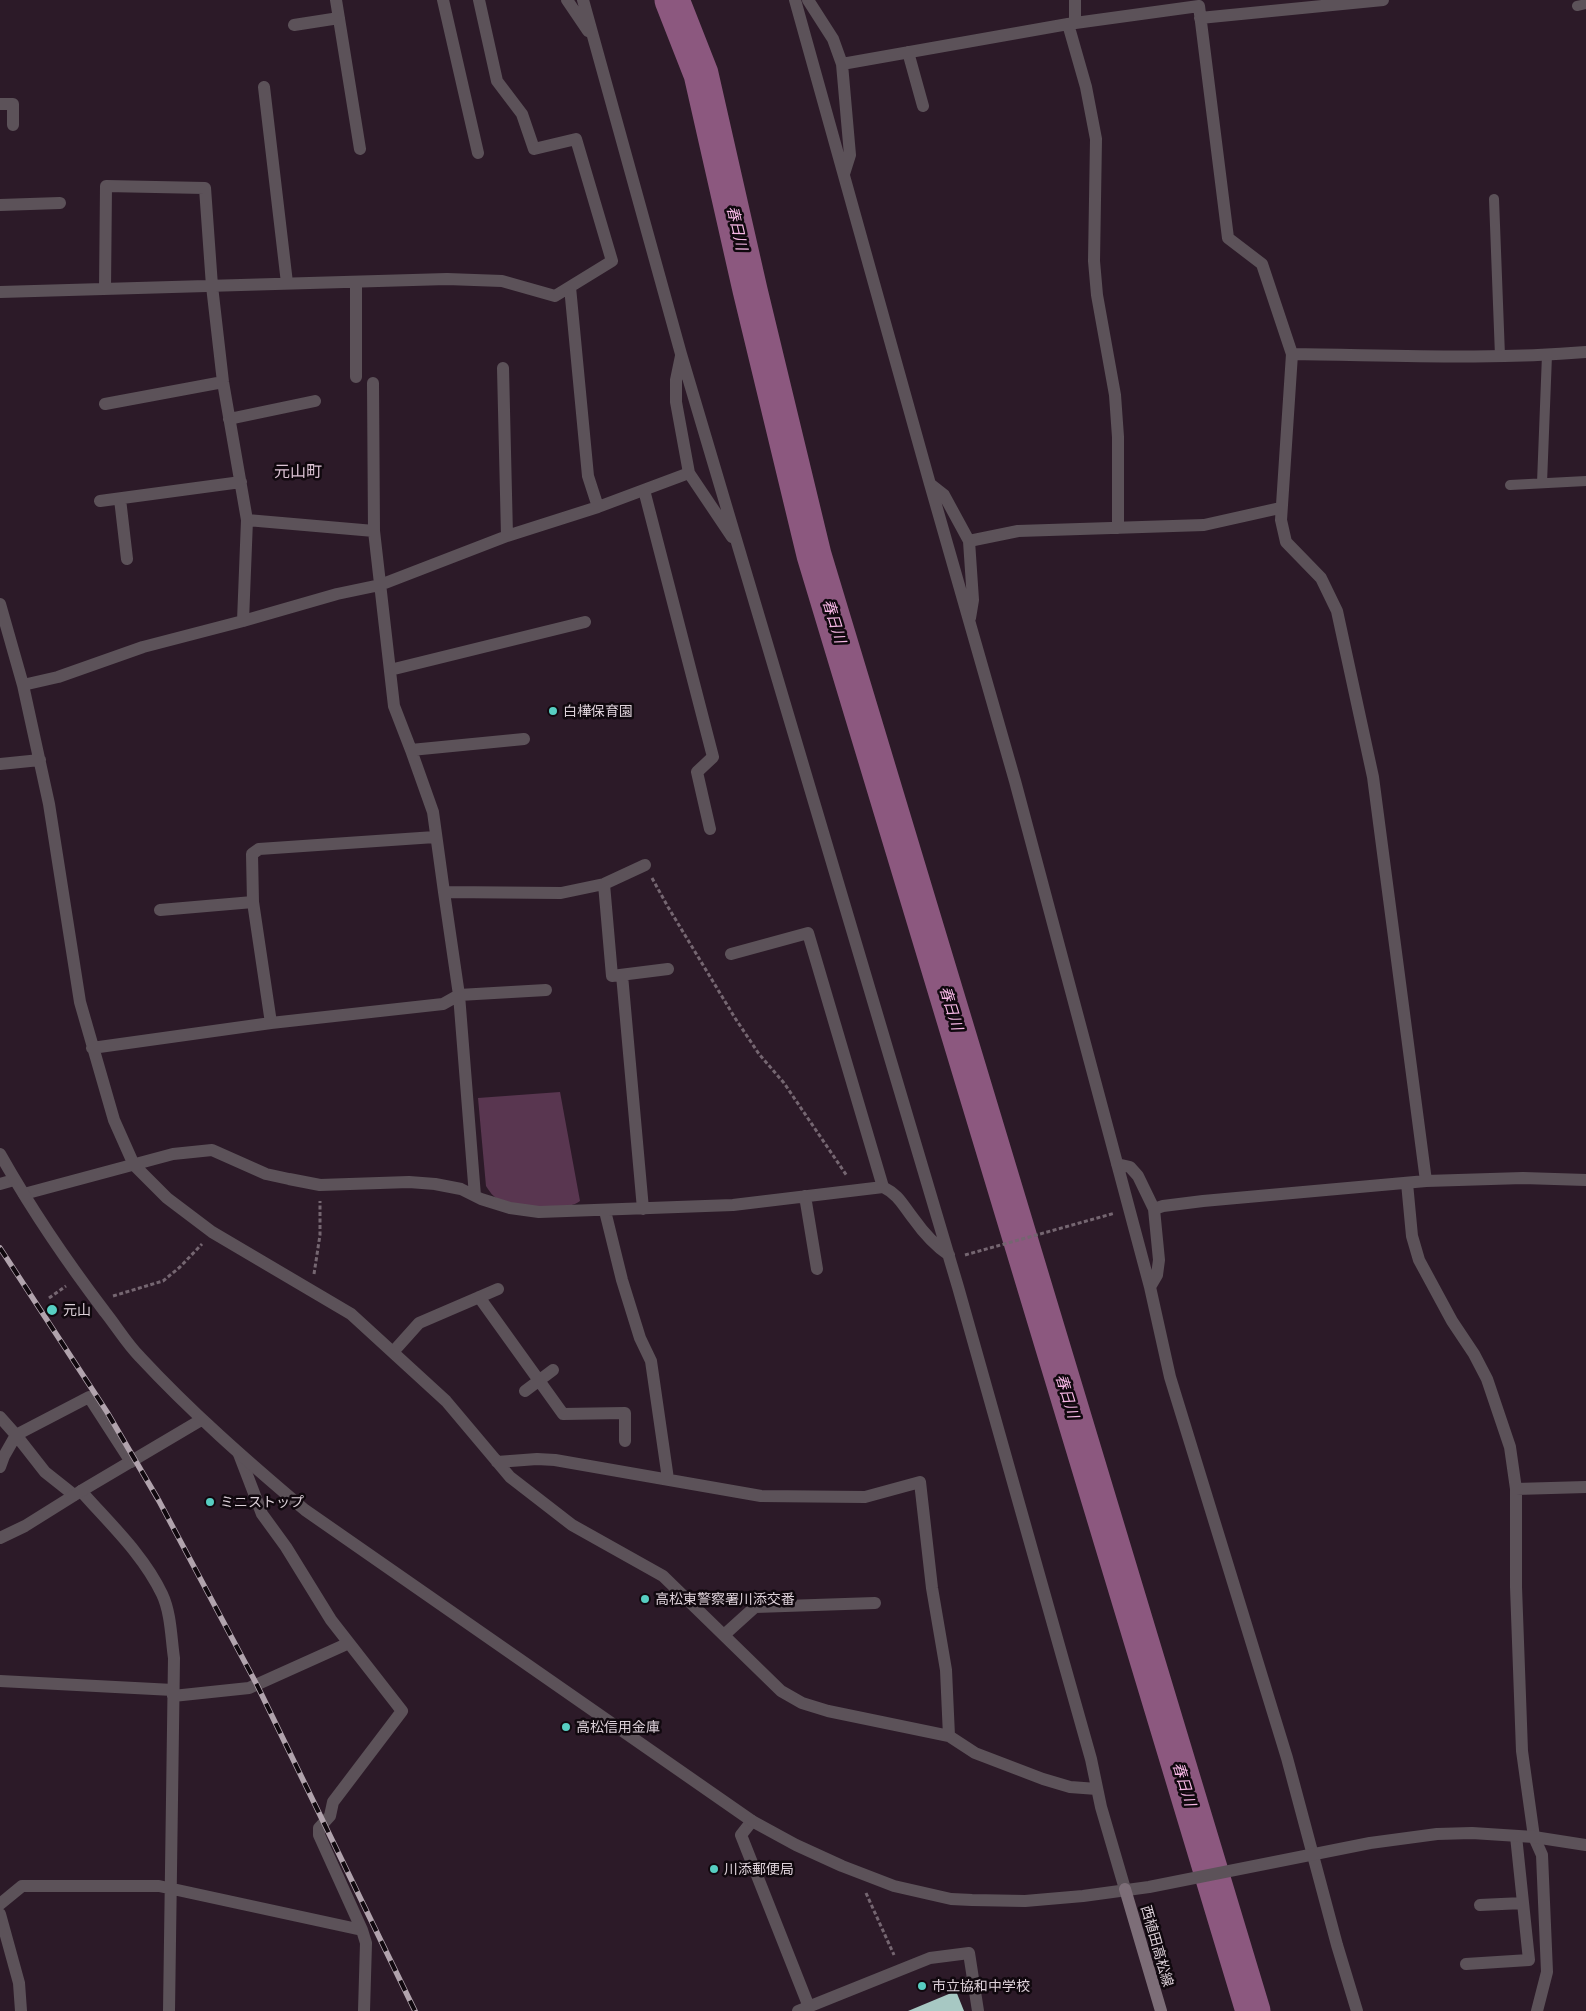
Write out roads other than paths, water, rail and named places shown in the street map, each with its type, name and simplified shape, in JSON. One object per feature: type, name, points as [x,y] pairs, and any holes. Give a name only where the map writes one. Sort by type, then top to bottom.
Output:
[{"type":"main road","name":"西植田高松線","points":[[1125,1889],[1161,2011]]},
{"type":"street","points":[[336,0],[360,148]]},
{"type":"street","points":[[443,0],[478,153]]},
{"type":"street","points":[[0,292],[448,279],[502,281],[555,296],[570,287],[612,261],[576,139],[534,149],[522,114],[497,81],[479,0]]},
{"type":"street","points":[[567,0],[595,42]]},
{"type":"street","points":[[583,0],[681,354],[949,1255],[1125,1889]]},
{"type":"street","points":[[795,0],[1015,781],[1150,1287],[1170,1377],[1287,1758],[1308,1856],[1357,2011]]},
{"type":"street","points":[[808,0],[833,39],[842,64],[850,155],[844,174]]},
{"type":"street","points":[[1075,0],[1071,23],[1096,139],[1094,261],[1097,295],[1115,395],[1118,436],[1118,528]]},
{"type":"street","points":[[1200,18],[1383,0]]},
{"type":"street","points":[[842,64],[1071,23],[1199,6],[1228,238],[1262,264],[1292,354],[1280,508],[1281,520],[1286,542],[1321,578],[1337,611],[1373,777],[1426,1181]]},
{"type":"street","points":[[294,25],[339,18]]},
{"type":"street","points":[[908,52],[923,106]]},
{"type":"street","points":[[264,87],[287,283]]},
{"type":"street","points":[[0,104],[13,104],[13,125]]},
{"type":"street","points":[[105,288],[106,186],[204,188],[212,286],[223,382],[247,520],[243,621]]},
{"type":"street","points":[[0,205],[60,203]]},
{"type":"street","points":[[356,283],[356,377]]},
{"type":"street","points":[[570,287],[588,476],[598,507]]},
{"type":"street","points":[[1292,354],[1500,356],[1586,352]]},
{"type":"street","points":[[681,354],[676,380],[676,402],[689,473],[739,548]]},
{"type":"street","points":[[503,368],[506,536]]},
{"type":"street","points":[[105,404],[223,382]]},
{"type":"street","points":[[373,383],[374,531],[394,706],[432,812],[459,995],[476,1196]]},
{"type":"street","points":[[230,419],[315,401]]},
{"type":"street","points":[[24,685],[58,677],[143,647],[337,594],[380,585],[506,536],[598,507],[689,473]]},
{"type":"street","points":[[100,501],[241,482]]},
{"type":"street","points":[[930,484],[944,494],[969,541],[973,600],[969,621]]},
{"type":"street","points":[[644,490],[712,757],[697,772],[710,829]]},
{"type":"street","points":[[120,499],[128,559]]},
{"type":"street","points":[[969,541],[1018,532],[1204,525],[1280,508]]},
{"type":"street","points":[[247,520],[374,531]]},
{"type":"street","points":[[0,604],[24,685],[49,804],[80,1002],[114,1120],[134,1165],[166,1198],[212,1232],[351,1314],[446,1401],[510,1477],[572,1525],[663,1576],[781,1692],[802,1703],[828,1711],[949,1736],[975,1753],[1070,1787],[1097,1788]]},
{"type":"street","points":[[390,670],[585,622]]},
{"type":"street","points":[[411,750],[524,739]]},
{"type":"street","points":[[0,764],[40,760]]},
{"type":"street","points":[[271,1023],[253,902],[252,854],[259,850],[435,837]]},
{"type":"street","points":[[444,892],[561,893],[604,884],[645,865]]},
{"type":"street","points":[[604,884],[612,976],[668,969]]},
{"type":"street","points":[[160,910],[253,902]]},
{"type":"street","points":[[731,954],[808,933],[883,1186]]},
{"type":"street","points":[[622,975],[642,1210]]},
{"type":"street","points":[[92,1048],[271,1023],[443,1004],[459,995],[546,990]]},
{"type":"street","points":[[24,1194],[173,1154],[212,1150],[266,1174],[320,1185],[409,1182],[461,1188],[476,1196],[510,1208],[539,1212],[642,1210],[732,1205],[857,1191],[883,1186],[896,1193],[913,1218],[937,1247],[949,1255]]},
{"type":"street","points":[[0,1154],[14,1180],[97,1302],[138,1356],[201,1420],[305,1510],[752,1821],[796,1845],[842,1866],[894,1886],[951,1898],[1052,1900],[1149,1887],[1370,1844],[1437,1834],[1472,1833],[1534,1837],[1586,1845]]},
{"type":"street","points":[[1117,1164],[1130,1167],[1138,1176],[1154,1209],[1159,1260],[1158,1276],[1150,1287]]},
{"type":"street","points":[[1154,1209],[1163,1206],[1203,1201],[1426,1181],[1523,1178],[1586,1180]]},
{"type":"street","points":[[0,1184],[14,1180]]},
{"type":"street","points":[[1407,1183],[1412,1236],[1419,1260],[1452,1321],[1474,1354],[1487,1379],[1510,1447],[1516,1489],[1516,1587],[1522,1751],[1534,1837],[1542,1855],[1547,1972],[1537,2011]]},
{"type":"street","points":[[805,1196],[817,1269]]},
{"type":"street","points":[[605,1211],[622,1280],[640,1338],[651,1361],[668,1479]]},
{"type":"street","points":[[393,1352],[419,1323],[498,1289]]},
{"type":"street","points":[[479,1297],[562,1414],[625,1413],[625,1441]]},
{"type":"street","points":[[524,1391],[553,1370]]},
{"type":"street","points":[[0,1467],[16,1434],[89,1397],[131,1462]]},
{"type":"street","points":[[0,1417],[16,1434],[45,1472],[77,1493],[144,1562],[162,1595],[170,1624],[174,1658],[169,2011]]},
{"type":"street","points":[[0,1538],[25,1526],[201,1420]]},
{"type":"street","points":[[239,1454],[262,1514],[286,1547],[331,1620],[402,1711],[333,1802],[330,1816],[319,1828],[319,1835],[362,1930],[366,1943],[364,2011]]},
{"type":"street","points":[[497,1462],[537,1459],[556,1460],[761,1496],[865,1497],[920,1482],[932,1588],[946,1670],[949,1736]]},
{"type":"street","points":[[1516,1489],[1586,1487]]},
{"type":"street","points":[[724,1635],[755,1607],[875,1603]]},
{"type":"street","points":[[0,1681],[173,1693],[250,1688],[349,1643]]},
{"type":"street","points":[[752,1821],[741,1835],[803,2009],[930,1958],[969,1953],[978,2011]]},
{"type":"street","points":[[1466,1964],[1529,1960],[1516,1836]]},
{"type":"street","points":[[0,1904],[22,1886],[159,1886],[362,1930]]},
{"type":"street","points":[[1480,1905],[1523,1903]]},
{"type":"street","points":[[0,1914],[19,1983],[21,2011]]},
{"type":"lane","points":[[1494,199],[1500,356]]},
{"type":"lane","points":[[1542,483],[1546,355]]},
{"type":"lane","points":[[1510,485],[1586,481]]},
{"type":"waterway","name":"春日川","points":[[672,0],[701,74],[750,290],[814,555],[1253,2011]]},
{"type":"railway","points":[[0,1248],[107,1412],[159,1501],[257,1685],[415,2011]]},
{"type":"place","name":"白樺保育園","points":[[553,711]]},
{"type":"place","name":"元山","points":[[52,1310]]},
{"type":"place","name":"ミニストップ","points":[[210,1502]]},
{"type":"place","name":"高松東警察署川添交番","points":[[645,1599]]},
{"type":"place","name":"高松信用金庫","points":[[566,1727]]},
{"type":"place","name":"川添郵便局","points":[[714,1869]]},
{"type":"place","name":"市立協和中学校","points":[[922,1986]]},
{"type":"district","name":"元山町","points":[[298,472]]}]
